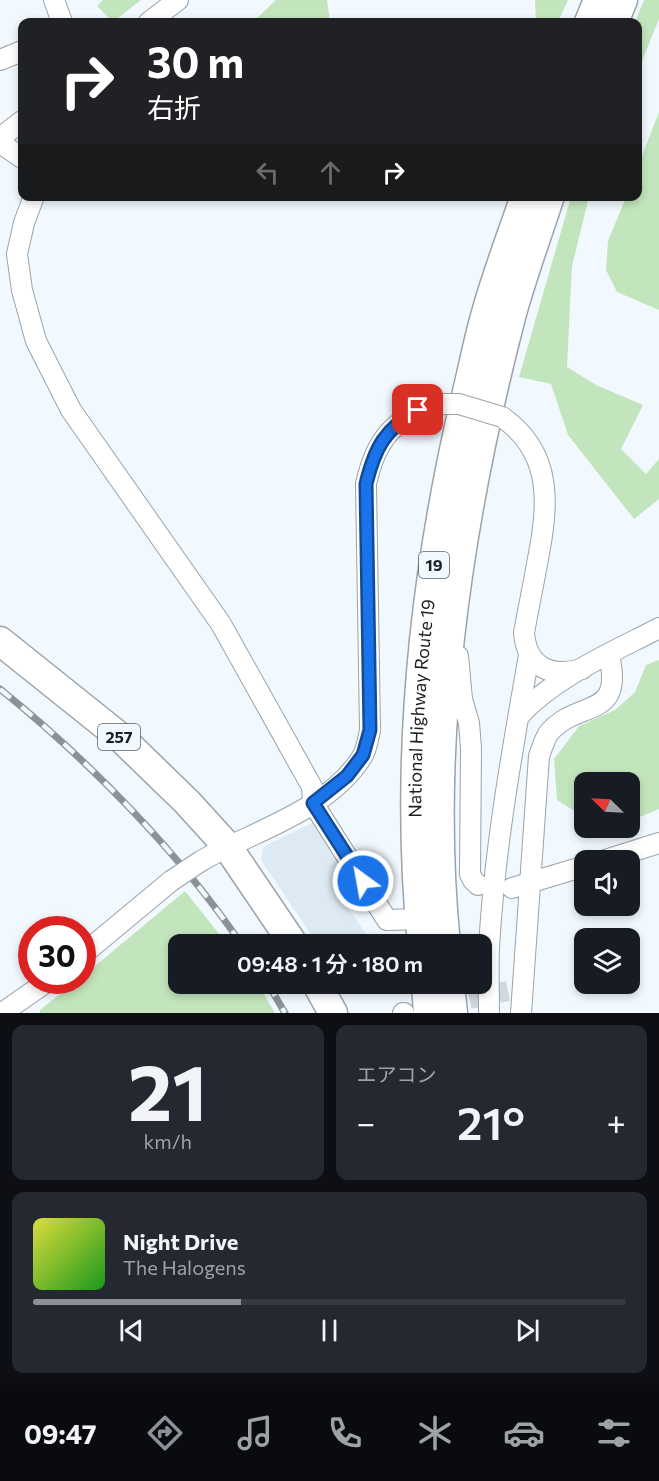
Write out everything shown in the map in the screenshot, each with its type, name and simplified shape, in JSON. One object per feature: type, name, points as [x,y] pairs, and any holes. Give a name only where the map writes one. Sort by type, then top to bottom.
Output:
[{"type":"highway","points":[[591,18],[598,0]]},
{"type":"highway","points":[[616,18],[623,0]]},
{"type":"highway","name":"National Highway Route 19","points":[[420,932],[416,794],[419,711],[428,605],[450,464],[480,336],[523,201]]},
{"type":"highway","name":"National Highway Route 19","points":[[445,934],[440,812],[443,706],[455,605],[476,466],[511,315],[548,201]]},
{"type":"highway","name":"257","points":[[0,641],[120,737],[187,802],[227,846],[287,934]]},
{"type":"highway","points":[[323,994],[333,1013]]},
{"type":"highway","points":[[427,994],[428,1013]]},
{"type":"highway","points":[[451,994],[453,1013]]},
{"type":"street","points":[[54,0],[61,18]]},
{"type":"street","points":[[154,18],[178,0]]},
{"type":"street","points":[[0,60],[18,53]]},
{"type":"street","points":[[0,138],[18,123]]},
{"type":"street","points":[[0,143],[18,155]]},
{"type":"street","points":[[32,201],[17,254],[22,290],[36,341],[71,410],[220,624],[312,787],[313,803],[387,920],[420,932]]},
{"type":"street","points":[[96,943],[171,881],[201,861],[227,846],[277,824],[313,803],[347,776],[363,755],[370,730],[366,484],[371,461],[382,440],[399,421],[418,410],[438,404],[459,404],[502,417],[514,425],[526,438],[536,455],[544,481],[546,507],[524,633],[525,645],[529,655],[538,664],[558,673],[582,669]]},
{"type":"street","points":[[455,605],[461,688],[469,723],[471,748],[471,874],[478,885]]},
{"type":"street","points":[[519,716],[543,694],[582,669],[659,628]]},
{"type":"street","points":[[489,1013],[489,950],[495,876],[507,784],[529,655]]},
{"type":"street","points":[[521,1013],[515,989],[521,886],[539,756],[543,744],[556,726],[598,705],[606,698],[613,679],[609,655]]},
{"type":"street","points":[[637,850],[659,843]]},
{"type":"street","points":[[521,886],[574,869]]},
{"type":"street","points":[[2,1013],[29,994]]},
{"type":"shaded area","points":[[316,821],[362,897],[348,908],[366,934],[311,934],[261,860],[263,847]]},
{"type":"green space","points":[[103,0],[141,0],[118,18],[109,18],[97,6]]},
{"type":"green space","points":[[276,0],[327,0],[329,18],[257,18]]},
{"type":"green space","points":[[535,0],[568,0],[560,18],[536,18]]},
{"type":"green space","points":[[644,0],[659,0],[659,19],[642,61],[642,18],[637,18]]},
{"type":"green space","points":[[659,112],[659,310],[617,292],[606,270],[608,241],[624,201],[642,201],[642,156]]},
{"type":"green space","points":[[570,201],[588,201],[572,266],[567,367],[596,385],[643,405],[621,449],[646,474],[659,459],[659,499],[634,519],[568,435],[551,384],[519,377]]},
{"type":"green space","points":[[659,660],[659,809],[640,817],[640,772],[574,772],[574,811],[557,800],[554,759],[579,726],[615,710],[635,692],[646,665]]},
{"type":"green space","points":[[185,891],[219,934],[168,934],[168,994],[264,994],[275,1013],[40,1013],[40,1010],[60,994],[96,994],[96,965]]},
{"type":"tunnel","points":[[440,1005],[508,991]]},
{"type":"railway","points":[[0,689],[66,745],[130,808],[190,876],[234,934]]},
{"type":"railway","points":[[274,994],[285,1013]]},
{"type":"route","points":[[363,881],[313,803],[347,776],[363,755],[370,730],[366,484],[371,461],[382,440],[399,421],[418,410]]}]
